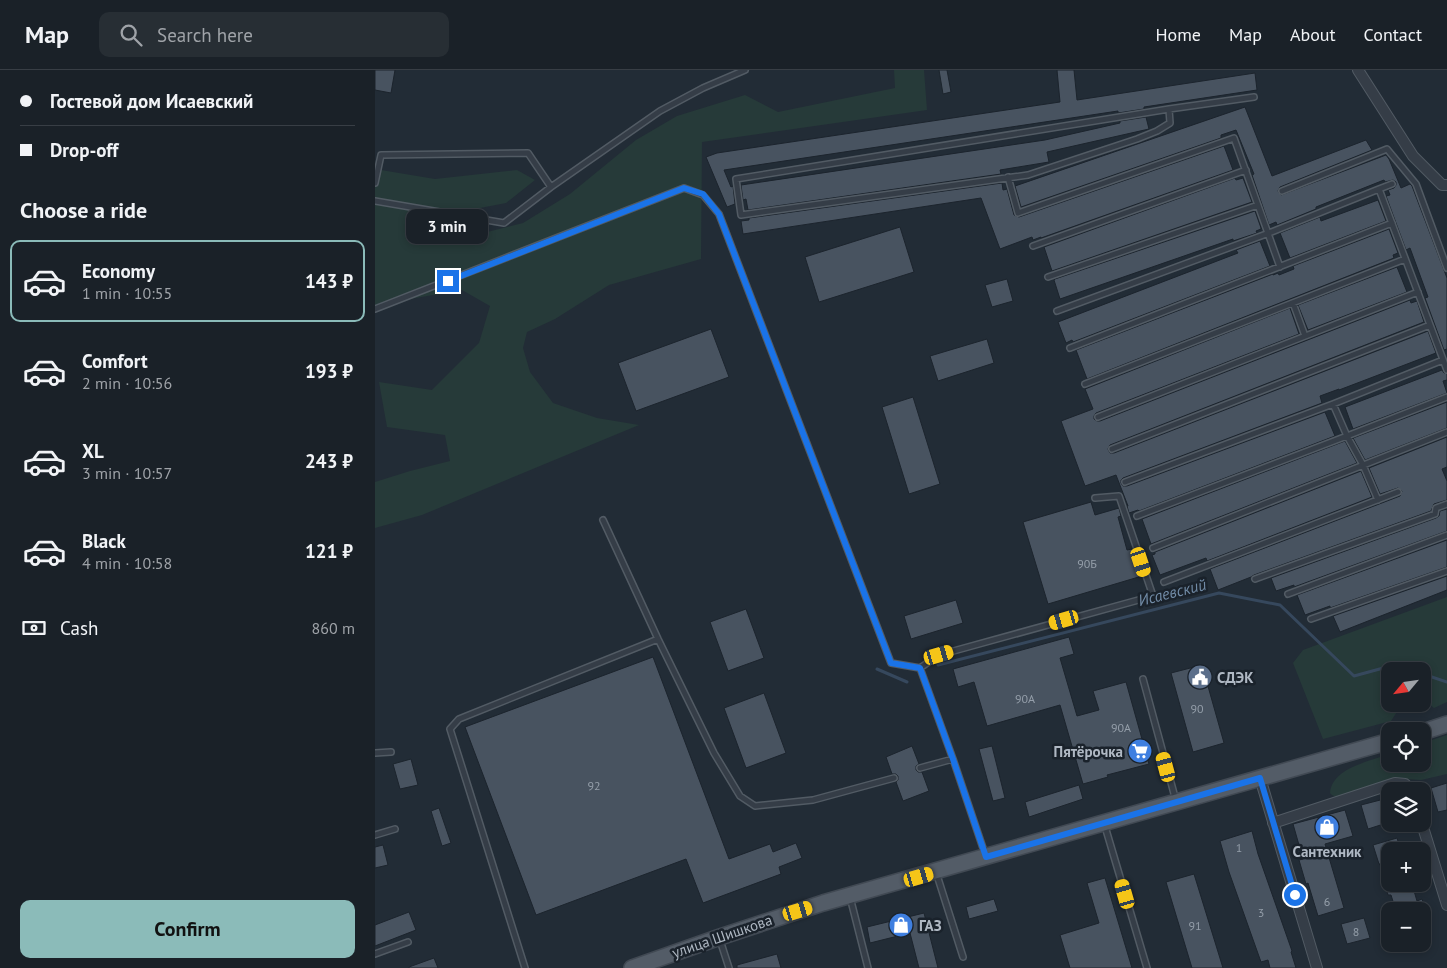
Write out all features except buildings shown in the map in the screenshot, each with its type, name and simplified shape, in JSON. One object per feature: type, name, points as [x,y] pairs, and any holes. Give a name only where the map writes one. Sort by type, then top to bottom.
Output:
[{"type":"main road","name":"улица Шишкова","points":[[632,968],[798,911],[1381,744]]},
{"type":"street","points":[[1358,70],[1413,156],[1442,185],[1447,185]]},
{"type":"street","points":[[1260,778],[1317,968]]},
{"type":"street","points":[[1273,823],[1381,788]]},
{"type":"street","points":[[1424,832],[1447,905]]},
{"type":"lane","points":[[375,201],[505,223],[551,187],[660,111],[703,88],[745,70]]},
{"type":"lane","points":[[1169,109],[1170,123],[1150,134],[1028,175],[741,215],[736,179],[1169,109],[1254,97]]},
{"type":"lane","points":[[1008,177],[1018,213],[1234,138],[1280,266]]},
{"type":"lane","points":[[1281,191],[1387,149],[1416,184],[1447,268]]},
{"type":"lane","points":[[375,183],[381,155],[528,153],[551,187]]},
{"type":"lane","points":[[1033,246],[1246,170]]},
{"type":"lane","points":[[1057,311],[1269,233],[1392,184]]},
{"type":"lane","points":[[375,309],[684,188],[703,194],[719,214],[891,663],[920,668],[939,655],[1153,596],[1119,496],[1095,498]]},
{"type":"lane","points":[[1379,189],[1447,370]]},
{"type":"lane","points":[[1048,277],[1259,205]]},
{"type":"lane","points":[[1070,348],[1392,223]]},
{"type":"lane","points":[[1085,384],[1405,260]]},
{"type":"lane","points":[[1098,417],[1418,292]]},
{"type":"lane","points":[[1293,303],[1305,336]]},
{"type":"lane","points":[[1112,449],[1430,325]]},
{"type":"lane","points":[[1125,482],[1333,404],[1443,360]]},
{"type":"lane","points":[[1137,516],[1447,396]]},
{"type":"lane","points":[[1333,404],[1378,500]]},
{"type":"lane","points":[[1153,548],[1447,432]]},
{"type":"lane","points":[[1164,582],[1398,492]]},
{"type":"lane","points":[[1255,579],[1435,514],[1436,508],[1447,504]]},
{"type":"lane","points":[[603,520],[714,753],[740,796],[755,806],[813,800],[894,778]]},
{"type":"lane","points":[[1288,594],[1447,535]]},
{"type":"lane","points":[[1311,620],[1447,571]]},
{"type":"lane","points":[[525,968],[450,729],[459,719],[658,638]]},
{"type":"lane","points":[[920,668],[986,857]]},
{"type":"lane","points":[[1143,679],[1176,802]]},
{"type":"lane","points":[[375,753],[391,752]]},
{"type":"lane","points":[[920,768],[953,759]]},
{"type":"lane","points":[[1104,823],[1147,968]]},
{"type":"lane","points":[[375,835],[395,829]]},
{"type":"lane","points":[[936,872],[963,958]]},
{"type":"lane","points":[[850,896],[868,968]]},
{"type":"lane","points":[[719,937],[729,968]]},
{"type":"lane","points":[[375,954],[408,942]]},
{"type":"green space","points":[[894,70],[924,70],[927,110],[702,142],[701,259],[609,285],[555,319],[527,332],[523,348],[530,372],[553,403],[597,418],[639,425],[422,515],[375,528],[375,482],[450,461],[445,435],[387,427],[379,382],[432,390],[479,343],[490,306],[462,290],[375,305],[375,169],[435,179],[517,170],[535,180],[506,203],[475,209],[479,234],[523,223],[570,194],[636,140],[677,116],[745,95],[778,112],[895,88]]},
{"type":"green space","points":[[1447,597],[1447,702],[1434,708],[1431,706],[1431,662],[1381,662],[1381,712],[1397,712],[1391,721],[1381,722],[1381,724],[1323,739],[1293,663],[1303,650]]},
{"type":"green space","points":[[1447,735],[1447,774],[1421,780],[1407,779],[1395,782],[1381,782],[1381,786],[1340,799],[1330,793],[1332,784],[1337,777],[1353,767],[1381,757],[1381,772],[1431,772],[1431,740]]},
{"type":"waterway","name":"Исаевский","points":[[938,665],[1219,593],[1280,605],[1354,676],[1381,669]]},
{"type":"waterway","name":"Исаевский","points":[[877,669],[907,682]]},
{"type":"waterway","name":"Исаевский","points":[[1431,677],[1447,682]]},
{"type":"place","name":"СДЭК","points":[[1200,677]]},
{"type":"place","name":"Пятёрочка","points":[[1140,751]]},
{"type":"place","name":"Сантехник","points":[[1327,827]]},
{"type":"place","name":"ГАЗ","points":[[901,925]]},
{"type":"route","points":[[448,281],[684,188],[703,194],[719,214],[891,663],[920,668],[986,857],[1260,778],[1295,895]]}]
